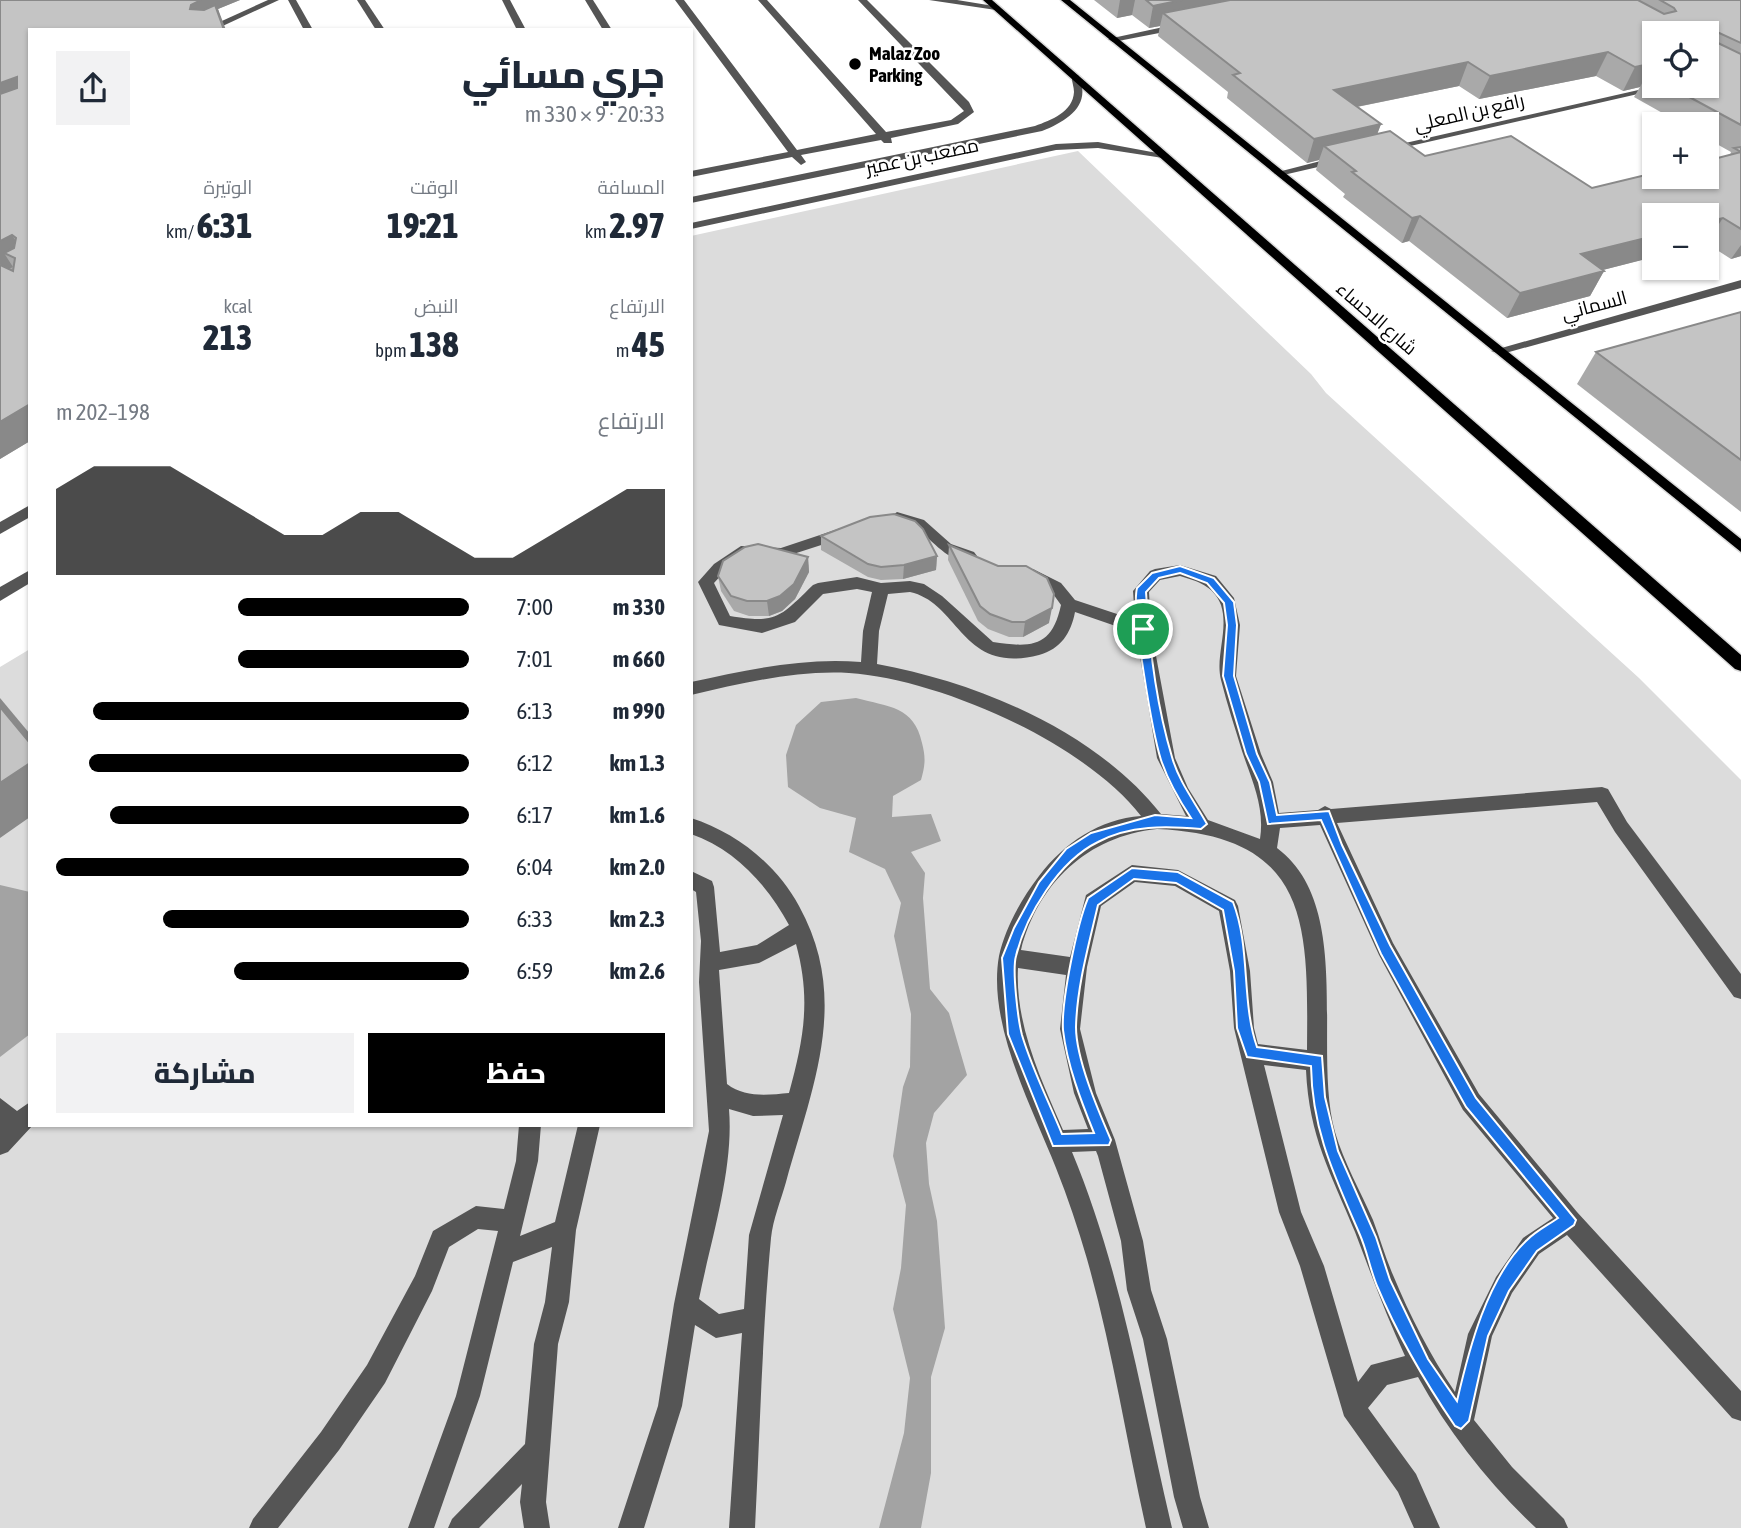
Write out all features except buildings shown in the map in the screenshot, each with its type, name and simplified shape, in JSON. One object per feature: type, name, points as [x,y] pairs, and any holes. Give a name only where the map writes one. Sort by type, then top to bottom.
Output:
[{"type":"main road","points":[[1065,0],[1741,547]]},
{"type":"main road","name":"شارع الاحساء","points":[[992,4],[1741,665]]},
{"type":"street","points":[[211,28],[275,0]]},
{"type":"street","points":[[292,0],[308,28]]},
{"type":"street","points":[[361,0],[380,28]]},
{"type":"street","points":[[506,0],[521,28]]},
{"type":"street","points":[[589,0],[607,28]]},
{"type":"street","points":[[679,0],[797,153],[802,166],[797,178]]},
{"type":"street","points":[[762,0],[882,137],[919,154]]},
{"type":"street","points":[[695,174],[954,122],[969,112],[862,0]]},
{"type":"street","points":[[933,0],[992,4]]},
{"type":"street","points":[[1113,39],[1192,24]]},
{"type":"street","name":"مصعب بن عمير","points":[[693,200],[1038,129],[1061,119],[1076,106],[1080,97],[1075,78]]},
{"type":"street","name":"رافع بن المعلي","points":[[1373,152],[1642,92]]},
{"type":"street","points":[[1038,129],[1050,137],[1056,147]]},
{"type":"street","name":"مصعب بن عمير","points":[[693,226],[1056,147],[1109,146],[1163,155]]},
{"type":"street","points":[[1279,173],[1346,158]]},
{"type":"street","name":"السماني","points":[[1497,351],[1741,284]]},
{"type":"street","points":[[0,530],[28,511]]},
{"type":"street","points":[[886,517],[899,517],[919,524],[946,548],[984,563]]},
{"type":"street","points":[[855,527],[781,553],[746,550],[699,581],[725,621],[762,628],[789,618],[818,589],[857,583],[881,589],[917,587],[989,648],[1031,651],[1052,645],[1065,626],[1069,604]]},
{"type":"street","points":[[1201,824],[1181,792],[1166,758],[1143,629],[1141,591],[1155,575],[1180,570],[1211,580],[1228,602],[1232,625],[1228,676],[1251,754],[1264,782],[1272,821],[1267,850]]},
{"type":"street","points":[[1008,571],[1037,575],[1056,587],[1069,604],[1143,629]]},
{"type":"street","points":[[0,595],[28,576]]},
{"type":"street","points":[[869,668],[871,631],[881,589]]},
{"type":"street","points":[[693,689],[731,680],[823,667],[869,668],[912,678],[958,694],[1039,729],[1071,747],[1130,789],[1155,820]]},
{"type":"street","points":[[1272,821],[1325,814],[1602,794],[1644,859],[1741,990]]},
{"type":"street","points":[[1325,814],[1336,845],[1386,949],[1471,1102],[1569,1220],[1741,1409]]},
{"type":"street","points":[[1158,1528],[1113,1314],[1079,1198],[1015,1034],[1009,958],[1030,906],[1071,853],[1095,837],[1155,820],[1201,824],[1267,850],[1292,878],[1314,934],[1320,1002],[1318,1097],[1331,1152],[1368,1237],[1384,1283],[1423,1364],[1495,1472],[1555,1528]]},
{"type":"street","points":[[693,827],[706,831],[754,862],[782,893],[801,928],[814,974],[816,1020],[809,1058],[794,1103],[760,1235],[742,1528]]},
{"type":"street","points":[[1196,1528],[1187,1497],[1155,1339],[1139,1290],[1132,1241],[1104,1140],[1085,1093],[1070,1028],[1077,967],[1093,901],[1132,873],[1178,878],[1228,906],[1240,971],[1244,1028],[1290,1212],[1311,1266],[1353,1407],[1407,1483],[1427,1528]]},
{"type":"street","points":[[631,1528],[670,1406],[686,1304],[718,1156],[720,1131],[710,962],[710,913],[705,887],[693,880]]},
{"type":"street","points":[[710,962],[743,960],[775,949],[801,928]]},
{"type":"street","points":[[1009,958],[1077,967]]},
{"type":"street","points":[[1252,1053],[1317,1061]]},
{"type":"street","points":[[716,1088],[725,1097],[757,1108],[794,1103]]},
{"type":"street","points":[[0,1109],[23,1120],[0,1144]]},
{"type":"street","points":[[421,1528],[468,1396],[527,1161],[530,1127]]},
{"type":"street","points":[[537,1528],[533,1502],[546,1345],[557,1302],[565,1230],[589,1127]]},
{"type":"street","points":[[1058,1141],[1104,1140]]},
{"type":"street","points":[[262,1528],[330,1441],[376,1374],[424,1283],[441,1239],[476,1217],[510,1221]]},
{"type":"street","points":[[1461,1421],[1480,1334],[1504,1285],[1531,1245],[1569,1220]]},
{"type":"street","points":[[504,1254],[565,1230]]},
{"type":"street","points":[[686,1304],[716,1326],[756,1319]]},
{"type":"street","points":[[1353,1407],[1380,1374],[1423,1364]]},
{"type":"street","points":[[461,1528],[538,1449]]},
{"type":"shaded area","points":[[1078,151],[1311,374],[1326,393],[1639,678],[1741,780],[1741,1528],[0,1528],[0,667],[28,650],[28,1127],[693,1127],[693,236]]},
{"type":"shaded area","points":[[856,698],[889,706],[906,715],[913,722],[922,743],[925,762],[921,780],[893,796],[892,817],[931,814],[941,841],[911,852],[925,873],[923,898],[930,989],[949,1013],[967,1075],[934,1113],[926,1143],[929,1184],[937,1221],[945,1328],[931,1377],[931,1473],[921,1528],[879,1528],[904,1433],[910,1378],[893,1309],[901,1268],[906,1205],[893,1156],[903,1087],[910,1067],[911,1014],[894,936],[901,903],[885,869],[849,852],[856,818],[820,808],[788,787],[786,755],[796,725],[821,702]]},
{"type":"shaded area","points":[[0,885],[28,892],[28,1036],[0,1057]]},
{"type":"place","name":"Malaz Zoo Parking","points":[[855,64]]},
{"type":"route","points":[[1180,570],[1211,580],[1228,602],[1232,625],[1232,654],[1228,676],[1251,754],[1264,782],[1272,821],[1325,814],[1336,845],[1386,949],[1471,1102],[1569,1220],[1531,1245],[1504,1285],[1480,1334],[1461,1421],[1423,1364],[1384,1283],[1368,1237],[1331,1152],[1318,1097],[1317,1061],[1252,1053],[1244,1028],[1240,971],[1228,906],[1178,878],[1132,873],[1093,901],[1077,967],[1070,1028],[1085,1093],[1104,1140],[1058,1141],[1015,1034],[1009,958],[1030,906],[1071,853],[1095,837],[1122,827],[1155,820],[1201,824],[1181,792],[1166,758],[1143,629],[1141,591],[1155,575],[1180,570]]}]
